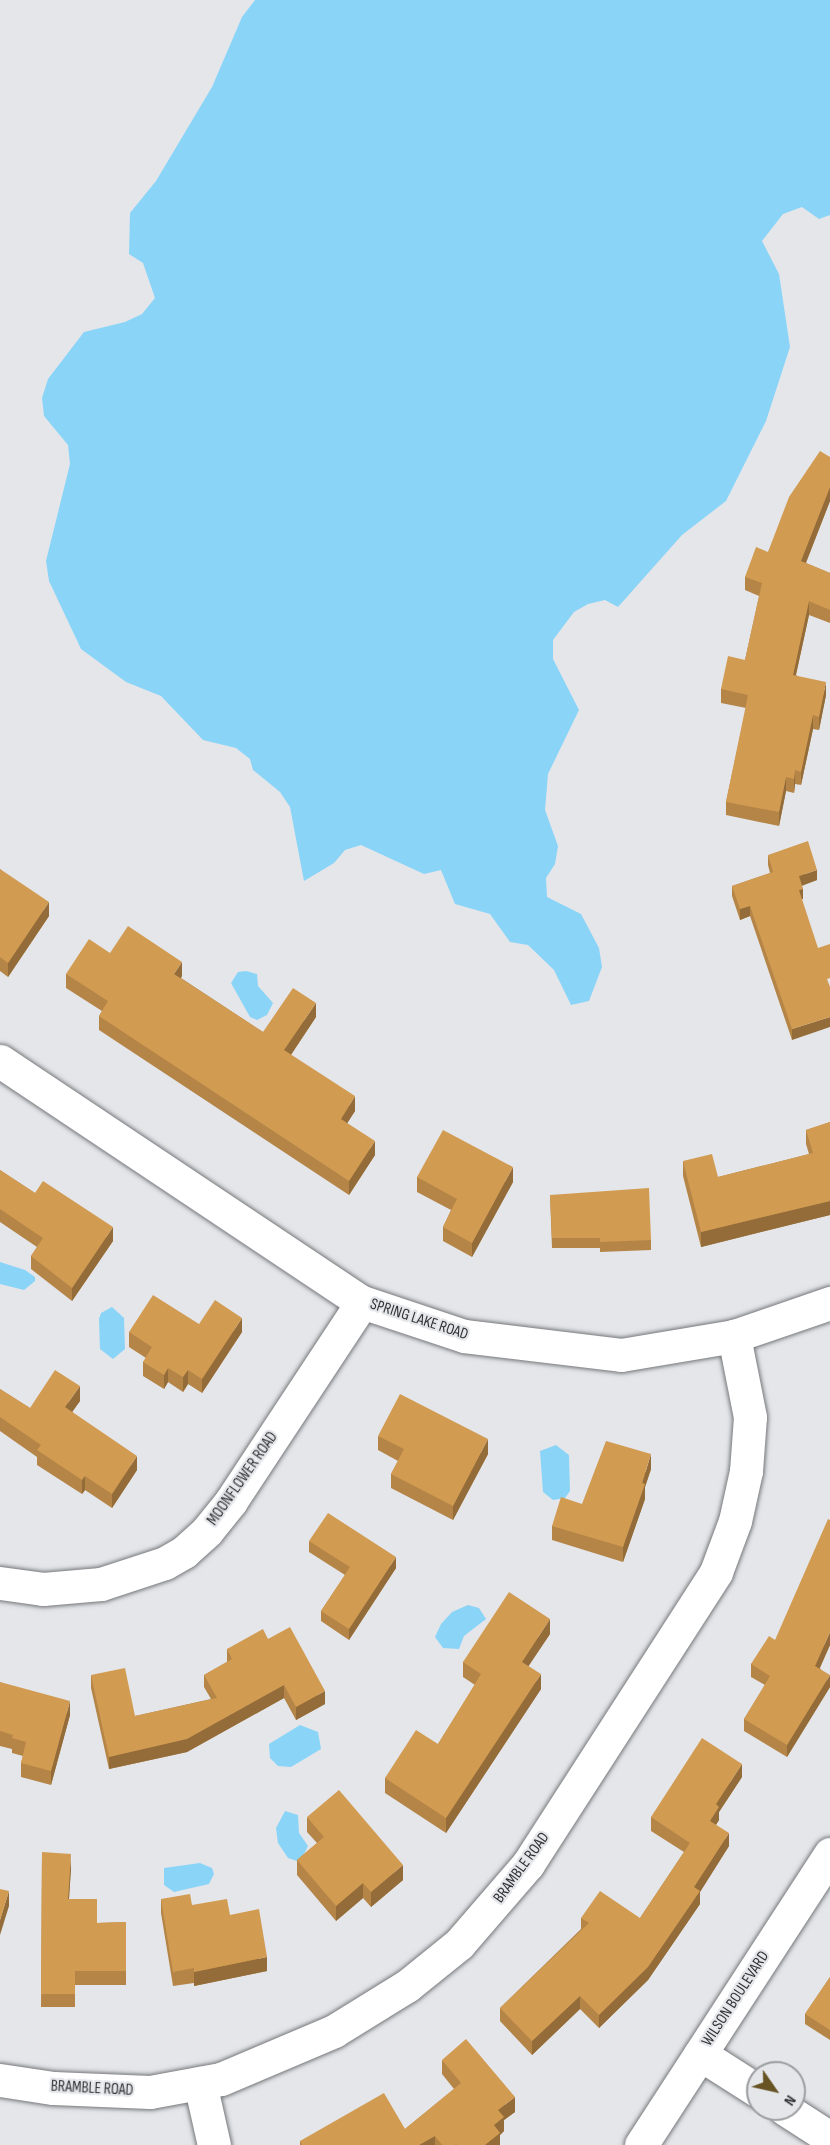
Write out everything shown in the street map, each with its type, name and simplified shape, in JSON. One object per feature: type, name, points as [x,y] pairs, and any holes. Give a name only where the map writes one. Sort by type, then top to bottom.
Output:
[{"type":"street","name":"SPRING LAKE ROAD","points":[[0,1061],[362,1302],[464,1336],[551,1349],[621,1355],[734,1336],[830,1303]]},
{"type":"street","name":"MOONFLOWER ROAD","points":[[0,1583],[44,1589],[101,1584],[165,1563],[184,1552],[207,1531],[231,1502],[362,1302]]},
{"type":"street","name":"BRAMBLE ROAD","points":[[0,2080],[53,2088],[150,2091],[221,2079],[334,2031],[407,1986],[459,1944],[528,1864],[716,1572],[735,1521],[746,1471],[750,1428],[745,1385],[734,1336]]},
{"type":"street","name":"WILSON BOULEVARD","points":[[641,2145],[830,1854]]},
{"type":"street","points":[[700,2054],[746,2083]]},
{"type":"street","points":[[200,2083],[213,2145]]},
{"type":"street","points":[[804,2121],[830,2138]]},
{"type":"water","points":[[255,0],[830,0],[830,215],[819,219],[802,207],[783,214],[762,241],[779,274],[790,347],[766,421],[726,501],[682,535],[618,607],[605,600],[588,604],[574,612],[553,640],[553,659],[579,710],[548,774],[545,810],[558,846],[555,864],[546,878],[547,897],[581,914],[599,948],[602,967],[589,1001],[571,1005],[554,970],[528,945],[510,942],[490,914],[455,904],[441,870],[424,874],[361,845],[345,850],[334,863],[304,881],[290,807],[280,792],[253,770],[250,759],[236,748],[203,740],[161,696],[126,682],[81,649],[49,581],[46,561],[70,464],[68,445],[44,416],[42,398],[48,379],[84,332],[125,322],[142,314],[155,298],[143,263],[129,254],[130,213],[156,181],[212,87],[242,17]]},
{"type":"water","points":[[246,971],[257,974],[258,986],[273,1003],[267,1015],[257,1020],[250,1017],[231,983],[238,972]]},
{"type":"water","points":[[0,1262],[25,1270],[35,1277],[35,1281],[24,1290],[0,1284]]},
{"type":"water","points":[[112,1307],[124,1318],[125,1349],[113,1359],[100,1349],[99,1319],[101,1313]]},
{"type":"water","points":[[556,1445],[569,1455],[570,1491],[565,1498],[553,1500],[543,1492],[540,1451]]},
{"type":"water","points":[[468,1605],[479,1608],[486,1619],[464,1636],[459,1649],[443,1648],[435,1637],[441,1624],[452,1612]]},
{"type":"water","points":[[300,1725],[318,1732],[321,1749],[291,1767],[278,1766],[270,1758],[269,1744]]},
{"type":"water","points":[[285,1811],[298,1815],[299,1833],[308,1846],[300,1862],[288,1858],[278,1843],[276,1828]]},
{"type":"water","points":[[200,1863],[212,1868],[214,1874],[209,1884],[174,1892],[164,1885],[164,1868]]},
{"type":"building","points":[[820,451],[830,457],[830,487],[801,561],[830,573],[830,610],[809,601],[793,675],[826,682],[819,717],[813,715],[801,772],[795,770],[794,779],[786,777],[779,812],[726,802],[748,695],[721,689],[728,656],[745,660],[762,583],[745,577],[756,547],[768,552],[789,497]]},
{"type":"building","points":[[808,841],[817,870],[799,876],[803,889],[799,890],[818,948],[830,944],[830,978],[827,979],[830,987],[830,1017],[792,1029],[750,906],[740,909],[732,886],[773,872],[768,855]]},
{"type":"building","points":[[0,869],[49,902],[8,963],[0,957]]},
{"type":"building","points":[[128,926],[182,962],[174,974],[263,1032],[293,988],[316,1003],[284,1050],[355,1096],[341,1119],[375,1141],[349,1181],[99,1016],[108,1001],[66,974],[89,939],[110,953]]},
{"type":"building","points":[[830,1122],[830,1201],[701,1232],[683,1161],[712,1154],[718,1177],[813,1153],[806,1130]]},
{"type":"building","points":[[443,1130],[513,1167],[472,1243],[443,1227],[457,1199],[417,1177]]},
{"type":"building","points":[[0,1170],[35,1193],[43,1181],[113,1227],[72,1288],[31,1256],[43,1238],[0,1209]]},
{"type":"building","points":[[649,1188],[651,1240],[600,1242],[600,1238],[552,1238],[550,1195]]},
{"type":"building","points":[[153,1295],[199,1324],[215,1300],[242,1318],[202,1379],[188,1370],[183,1377],[168,1368],[164,1375],[143,1362],[152,1347],[129,1332]]},
{"type":"building","points":[[55,1370],[80,1386],[65,1407],[137,1456],[112,1494],[85,1476],[82,1480],[37,1450],[41,1445],[0,1417],[0,1389],[30,1408]]},
{"type":"building","points":[[400,1394],[488,1439],[453,1506],[391,1474],[404,1449],[378,1436]]},
{"type":"building","points":[[606,1441],[651,1454],[642,1483],[645,1484],[623,1547],[552,1526],[561,1497],[582,1504]]},
{"type":"building","points":[[328,1513],[396,1557],[349,1629],[321,1611],[350,1567],[309,1541]]},
{"type":"building","points":[[828,1519],[830,1520],[830,1632],[815,1666],[830,1675],[787,1745],[744,1719],[770,1676],[751,1664],[769,1636],[775,1640]]},
{"type":"building","points":[[509,1592],[550,1619],[522,1662],[541,1674],[446,1818],[385,1778],[416,1730],[438,1744],[481,1674],[463,1662]]},
{"type":"building","points":[[290,1627],[325,1691],[296,1707],[284,1685],[187,1739],[109,1757],[91,1675],[125,1668],[135,1716],[217,1698],[204,1675],[232,1659],[227,1649],[263,1629],[268,1639]]},
{"type":"building","points":[[0,1682],[70,1701],[51,1771],[21,1763],[26,1742],[0,1731]]},
{"type":"building","points":[[702,1738],[742,1764],[716,1804],[719,1807],[710,1821],[729,1833],[694,1887],[700,1891],[648,1967],[599,2015],[580,1996],[532,2041],[500,2008],[589,1923],[581,1918],[600,1891],[640,1918],[690,1843],[651,1817]]},
{"type":"building","points":[[339,1790],[403,1865],[371,1892],[363,1883],[336,1906],[297,1860],[324,1837],[307,1817]]},
{"type":"building","points":[[42,1852],[71,1854],[68,1899],[97,1899],[97,1923],[126,1922],[126,1971],[75,1971],[75,1994],[41,1994]]},
{"type":"building","points":[[0,1889],[9,1891],[0,1920]]},
{"type":"building","points":[[190,1894],[192,1905],[227,1899],[230,1915],[259,1909],[267,1957],[194,1972],[194,1968],[173,1972],[161,1899]]},
{"type":"building","points":[[830,1977],[830,2030],[805,2014]]},
{"type":"building","points":[[466,2039],[515,2097],[498,2110],[504,2117],[494,2125],[500,2133],[485,2145],[442,2145],[435,2136],[419,2145],[302,2145],[300,2141],[384,2093],[405,2129],[461,2083],[442,2060]]}]
